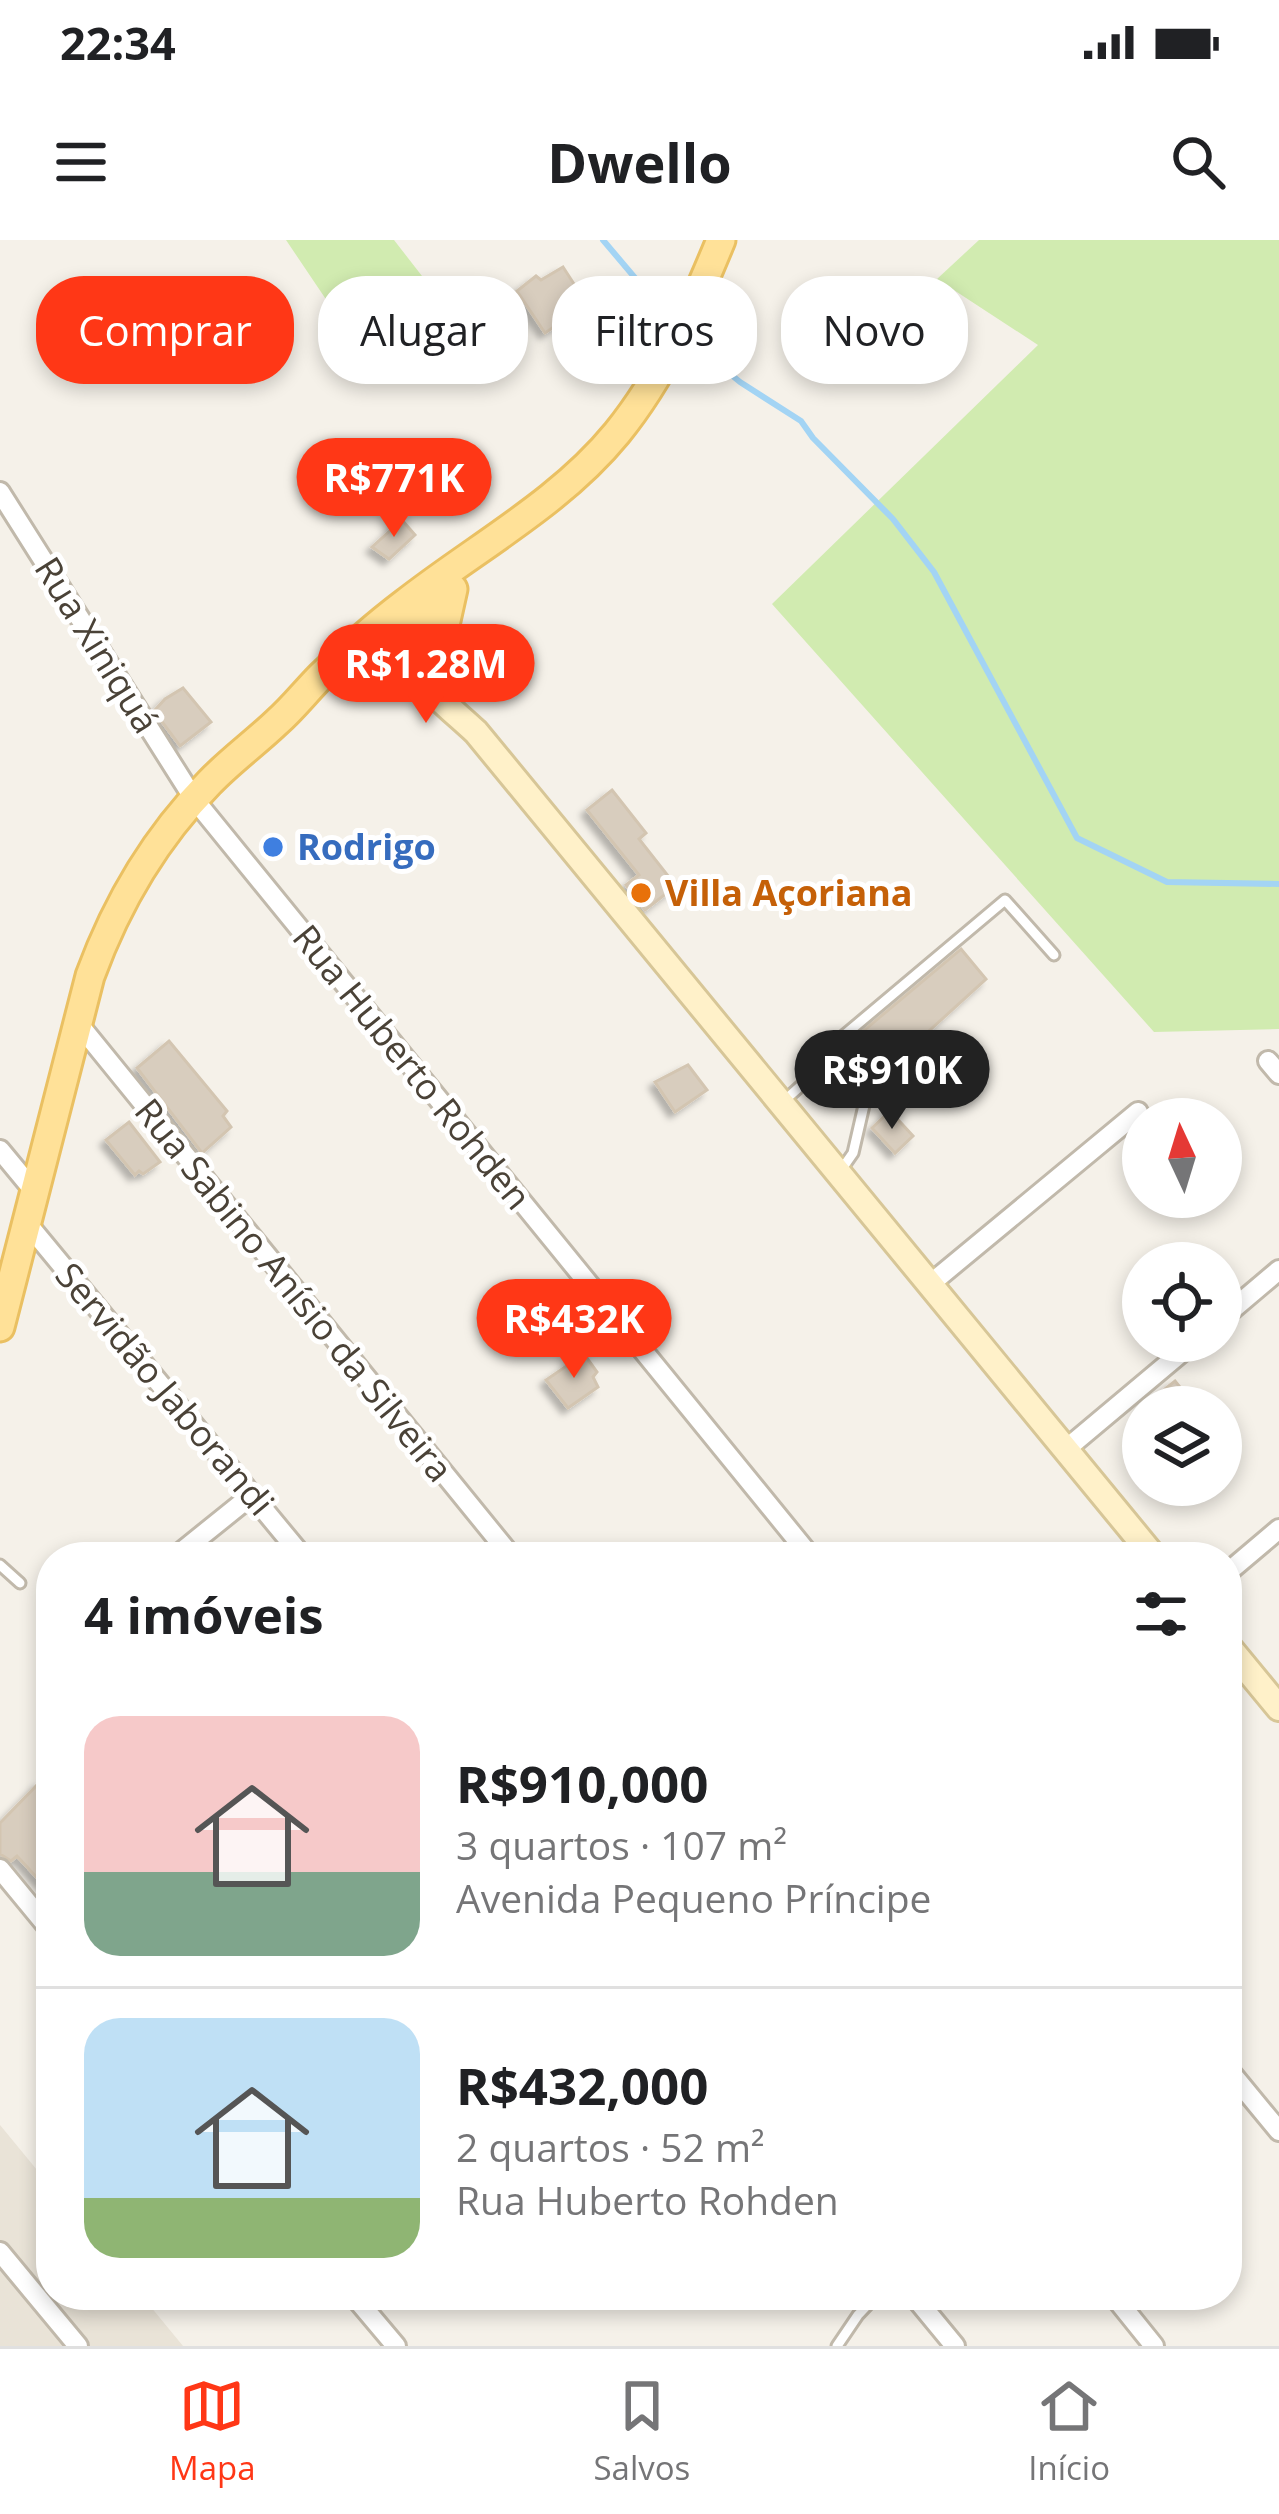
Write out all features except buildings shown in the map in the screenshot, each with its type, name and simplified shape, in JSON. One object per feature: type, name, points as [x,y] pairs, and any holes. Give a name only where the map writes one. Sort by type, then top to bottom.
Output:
[{"type":"main road","points":[[279,721],[342,681],[390,628],[593,459],[638,406],[666,361],[721,240]]},
{"type":"main road","points":[[0,1327],[77,1022],[102,943],[148,859],[226,766],[279,721],[321,676],[453,589],[517,523]]},
{"type":"main road","points":[[446,682],[443,634],[453,589]]},
{"type":"main road","points":[[390,628],[417,677],[476,732],[1142,1542]]},
{"type":"main road","points":[[390,628],[413,644],[446,682],[476,732]]},
{"type":"main road","points":[[342,681],[384,674],[417,677]]},
{"type":"main road","points":[[1242,1663],[1279,1708]]},
{"type":"street","name":"Rua Xiniquá","points":[[0,491],[194,800]]},
{"type":"street","name":"Rua Huberto Rohden","points":[[194,800],[799,1542]]},
{"type":"street","name":"Rua Sabino Anísio da Silveira","points":[[77,1022],[500,1542]]},
{"type":"street","points":[[929,1285],[1122,1125]]},
{"type":"street","points":[[0,1150],[34,1191]]},
{"type":"street","name":"Servidão Jaborandi","points":[[26,1222],[291,1542]]},
{"type":"street","points":[[1242,1301],[1279,1270]]},
{"type":"street","points":[[1065,1450],[1170,1362]]},
{"type":"street","points":[[194,1542],[252,1495]]},
{"type":"street","points":[[1242,1560],[1279,1529]]},
{"type":"street","points":[[0,1869],[36,1913]]},
{"type":"street","points":[[1242,2086],[1279,2132]]},
{"type":"street","points":[[0,2252],[36,2295]]},
{"type":"street","points":[[48,2310],[78,2346]]},
{"type":"street","points":[[366,2310],[396,2346]]},
{"type":"street","points":[[925,2310],[955,2346]]},
{"type":"street","points":[[1125,2310],[1154,2346]]},
{"type":"lane","points":[[780,1104],[825,1064],[830,1048],[1005,900],[1054,955]]},
{"type":"lane","points":[[825,1064],[865,1101],[853,1154],[839,1172]]},
{"type":"lane","points":[[0,1564],[20,1583]]},
{"type":"lane","points":[[836,2346],[863,2310]]},
{"type":"shaded area","points":[[0,2125],[36,2169],[36,2310],[153,2310],[183,2346],[0,2346]]},
{"type":"green space","points":[[286,240],[394,240],[422,276],[318,276],[318,288]]},
{"type":"green space","points":[[979,240],[1279,240],[1279,1029],[1154,1032],[772,604],[1038,345],[968,299],[968,276],[940,276]]},
{"type":"waterway","points":[[603,240],[633,276]]},
{"type":"waterway","points":[[743,384],[801,421],[893,519],[934,572],[1077,838],[1167,882],[1279,884]]},
{"type":"place","name":"Rodrigo","points":[[273,847]]},
{"type":"place","name":"Villa Açoriana","points":[[641,893]]}]
